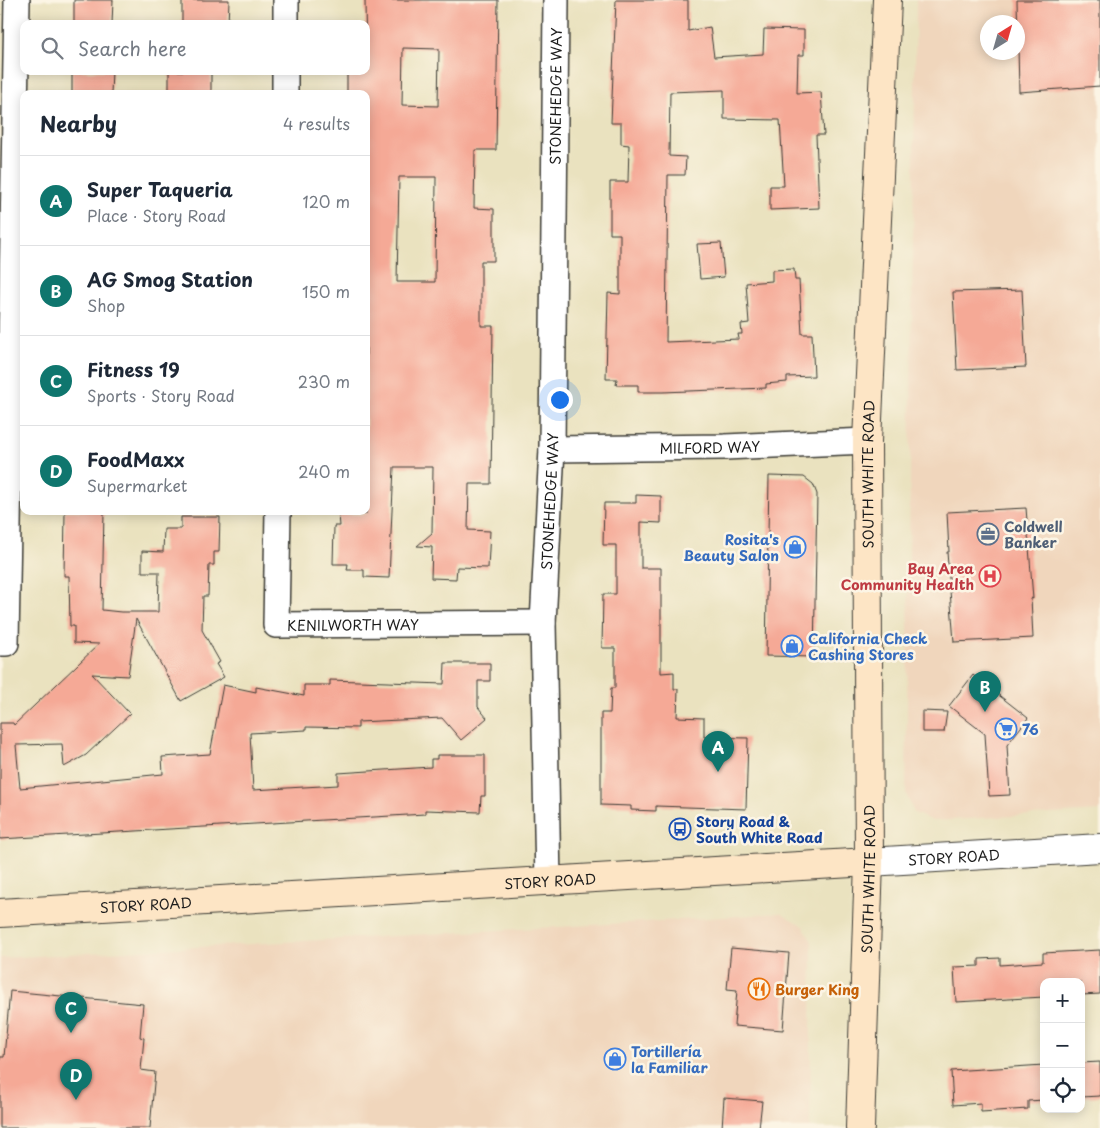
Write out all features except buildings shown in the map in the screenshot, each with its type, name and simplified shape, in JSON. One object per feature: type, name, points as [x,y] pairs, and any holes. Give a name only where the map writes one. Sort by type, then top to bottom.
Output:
[{"type":"main road","name":"SOUTH WHITE ROAD","points":[[860,1128],[869,862],[867,441],[887,0]]},
{"type":"main road","name":"STORY ROAD","points":[[0,913],[869,862]]},
{"type":"street","points":[[0,643],[6,643],[17,0]]},
{"type":"street","points":[[286,0],[286,20]]},
{"type":"street","name":"STONEHEDGE WAY","points":[[548,882],[543,623],[552,449],[556,0]]},
{"type":"street","points":[[285,75],[285,90]]},
{"type":"street","name":"MILFORD WAY","points":[[552,449],[715,447],[867,441]]},
{"type":"street","name":"KENILWORTH WAY","points":[[278,515],[276,625],[543,623]]},
{"type":"street","name":"STORY ROAD","points":[[869,862],[1100,848]]},
{"type":"shaded area","points":[[916,0],[1100,0],[1100,811],[933,821],[914,813],[906,793]]},
{"type":"shaded area","points":[[780,913],[803,926],[812,942],[810,1128],[0,1128],[0,958]]},
{"type":"place","name":"Coldwell Banker","points":[[988,534]]},
{"type":"place","name":"Rosita's Beauty Salon","points":[[795,547]]},
{"type":"place","name":"Bay Area Community Health","points":[[990,576]]},
{"type":"place","name":"California Check Cashing Stores","points":[[792,646]]},
{"type":"place","name":"AG Smog Station","points":[[985,712]]},
{"type":"place","name":"76","points":[[1006,729]]},
{"type":"place","name":"Super Taqueria","points":[[718,772]]},
{"type":"place","name":"Story Road & South White Road","points":[[680,829]]},
{"type":"place","name":"Burger King","points":[[759,989]]},
{"type":"place","name":"Fitness 19","points":[[71,1033]]},
{"type":"place","name":"Tortillería la Familiar","points":[[615,1059]]},
{"type":"place","name":"FoodMaxx","points":[[76,1100]]}]
